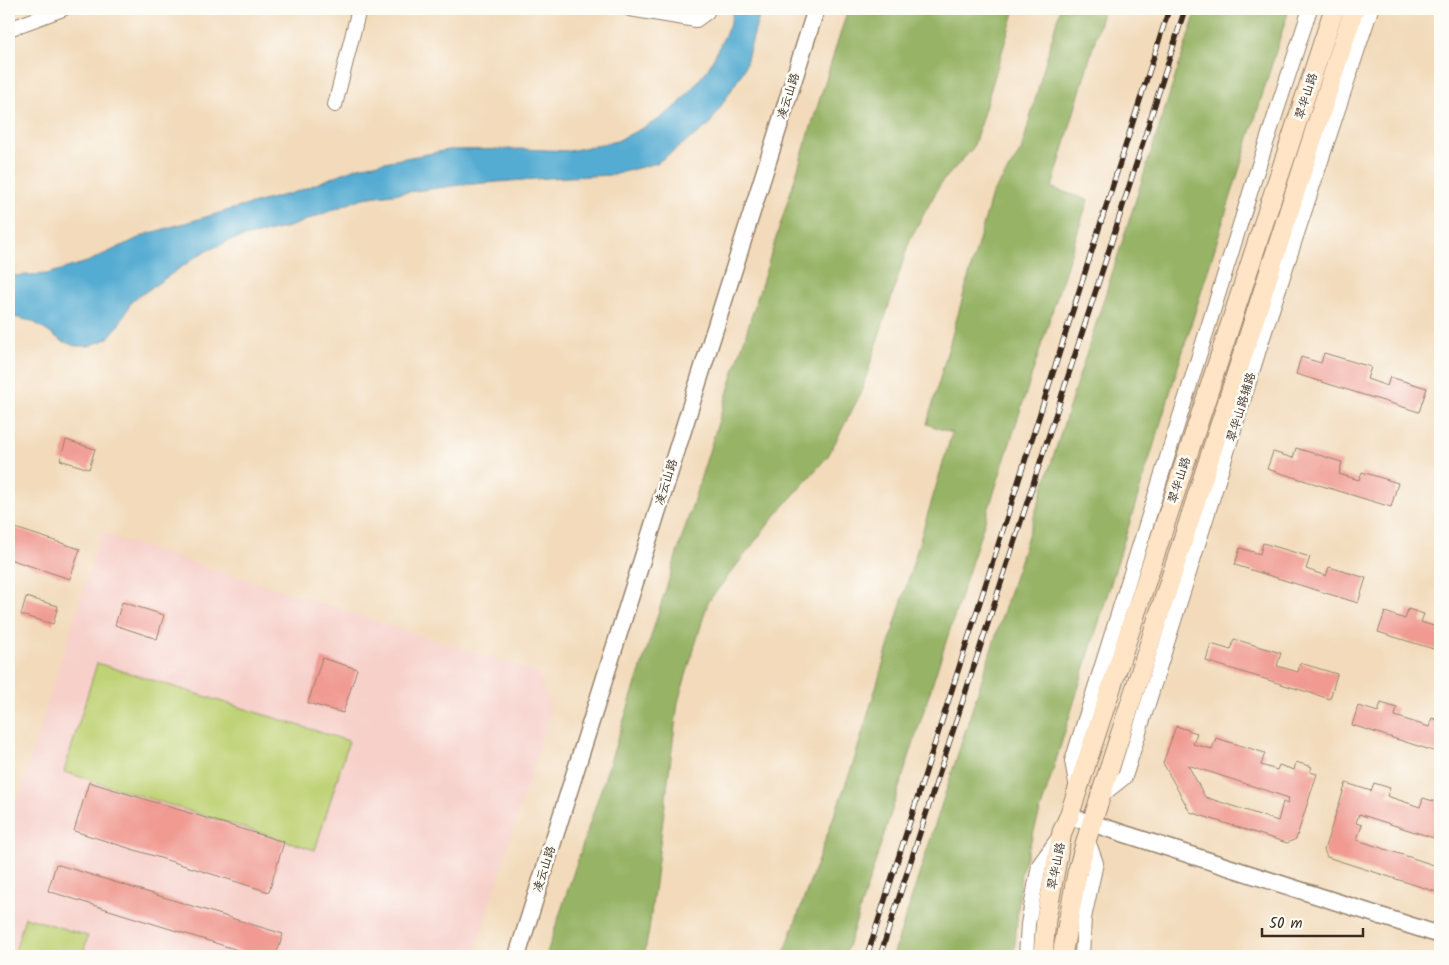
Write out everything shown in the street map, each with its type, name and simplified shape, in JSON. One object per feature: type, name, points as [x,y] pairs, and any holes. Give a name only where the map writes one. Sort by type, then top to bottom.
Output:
[{"type":"main road","name":"翠华山路","points":[[1043,956],[1046,919],[1066,824],[1334,9]]},
{"type":"main road","name":"翠华山路","points":[[1062,956],[1077,873],[1354,9]]},
{"type":"street","points":[[9,29],[63,9]]},
{"type":"street","points":[[335,105],[358,9]]},
{"type":"street","points":[[630,9],[696,20],[707,12],[708,9]]},
{"type":"street","name":"凌云山路","points":[[517,956],[816,9]]},
{"type":"street","points":[[1077,789],[1072,761],[1255,177],[1310,9]]},
{"type":"street","name":"翠华山路辅路","points":[[1101,796],[1125,778],[1263,337],[1371,9]]},
{"type":"street","points":[[1026,956],[1028,924],[1039,865],[1066,824],[1440,935]]},
{"type":"street","points":[[1082,956],[1084,918],[1096,863],[1090,831]]},
{"type":"shaded area","points":[[101,533],[538,673],[551,709],[474,956],[9,956],[9,827]]},
{"type":"green space","points":[[848,9],[1015,9],[973,148],[941,183],[910,239],[861,393],[828,456],[774,517],[708,602],[678,702],[649,930],[644,956],[546,956],[642,665]]},
{"type":"green space","points":[[1060,9],[1104,9],[1052,188],[1088,200],[845,956],[783,956],[854,761],[952,433],[927,424],[992,194],[1021,151]]},
{"type":"green space","points":[[1197,9],[1289,9],[1021,873],[1014,956],[893,956]]},
{"type":"green space","points":[[97,663],[349,741],[315,850],[64,772]]},
{"type":"green space","points":[[25,917],[88,936],[82,956],[14,955]]},
{"type":"water","points":[[734,9],[761,9],[744,70],[709,125],[657,163],[612,175],[460,185],[363,198],[289,227],[231,240],[202,253],[132,301],[118,326],[107,339],[89,346],[75,346],[62,341],[32,321],[9,316],[9,276],[47,274],[87,262],[147,234],[296,192],[358,167],[448,150],[524,149],[569,151],[617,141],[658,120],[678,105],[708,69],[729,27]]},
{"type":"building","points":[[1324,353],[1371,367],[1367,379],[1387,386],[1390,377],[1427,388],[1419,412],[1296,374],[1301,357],[1321,363]]},
{"type":"building","points":[[66,440],[95,449],[89,469],[60,460]]},
{"type":"building","points":[[1296,448],[1342,462],[1339,474],[1359,480],[1362,472],[1398,483],[1391,507],[1267,469],[1273,452],[1293,458]]},
{"type":"building","points":[[9,526],[80,549],[70,579],[9,559]]},
{"type":"building","points":[[1263,543],[1310,557],[1306,569],[1326,576],[1329,567],[1366,578],[1358,603],[1235,565],[1240,548],[1260,554]]},
{"type":"building","points":[[26,597],[58,606],[53,624],[21,615]]},
{"type":"building","points":[[122,602],[164,615],[157,639],[115,625]]},
{"type":"building","points":[[1408,609],[1424,614],[1421,622],[1440,628],[1440,651],[1378,632],[1385,612],[1405,619]]},
{"type":"building","points":[[1234,639],[1281,653],[1277,666],[1298,672],[1300,663],[1337,674],[1330,699],[1206,661],[1211,644],[1231,650]]},
{"type":"building","points":[[322,658],[357,669],[343,713],[308,703]]},
{"type":"building","points":[[1381,703],[1397,708],[1395,716],[1429,727],[1432,718],[1440,721],[1440,753],[1352,725],[1358,706],[1378,712]]},
{"type":"building","points":[[1176,726],[1197,733],[1193,744],[1212,749],[1216,738],[1265,753],[1261,765],[1277,770],[1279,765],[1294,770],[1296,762],[1312,767],[1310,772],[1317,774],[1296,839],[1287,843],[1190,812],[1163,763]],"holes":[[[1188,765],[1289,798],[1287,804],[1283,802],[1278,821],[1205,797]]]},
{"type":"building","points":[[89,782],[284,842],[269,892],[74,831]]},
{"type":"building","points":[[1346,783],[1371,791],[1374,783],[1390,788],[1387,796],[1420,807],[1423,798],[1440,803],[1440,840],[1359,814],[1356,823],[1362,825],[1357,840],[1440,867],[1440,893],[1327,857],[1324,850]]},
{"type":"building","points":[[56,864],[283,934],[276,956],[257,956],[48,891]]},
{"type":"railway","points":[[867,956],[1169,9]]},
{"type":"railway","points":[[880,956],[1108,253],[1185,9]]}]
